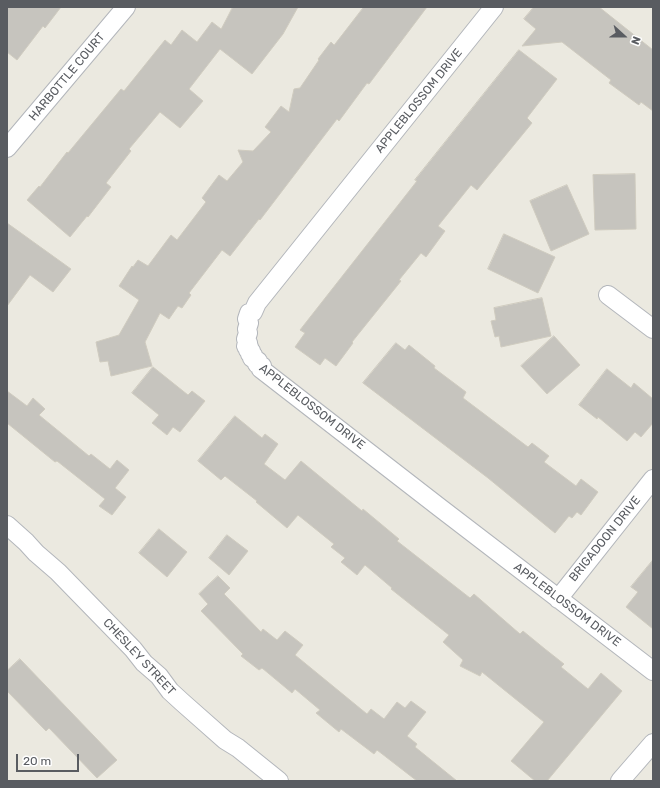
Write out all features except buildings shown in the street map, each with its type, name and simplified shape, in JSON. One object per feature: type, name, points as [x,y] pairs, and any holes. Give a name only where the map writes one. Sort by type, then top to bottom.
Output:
[{"type":"street","name":"HARBOTTLE COURT","points":[[7,148],[126,7]]},
{"type":"street","name":"APPLEBLOSSOM DRIVE","points":[[494,7],[257,303],[253,312],[249,314],[247,319],[249,323],[246,339],[248,343],[246,346],[249,347],[248,350],[251,351],[250,354],[253,355],[252,358],[258,361],[256,364],[262,366],[261,369],[653,671]]},
{"type":"street","points":[[608,294],[653,330]]},
{"type":"street","name":"BRIGADOON DRIVE","points":[[558,599],[653,479]]},
{"type":"street","name":"CHESLEY STREET","points":[[7,525],[58,572],[144,663],[159,676],[182,702],[225,740],[238,748],[279,781]]},
{"type":"street","points":[[620,781],[653,743]]}]
